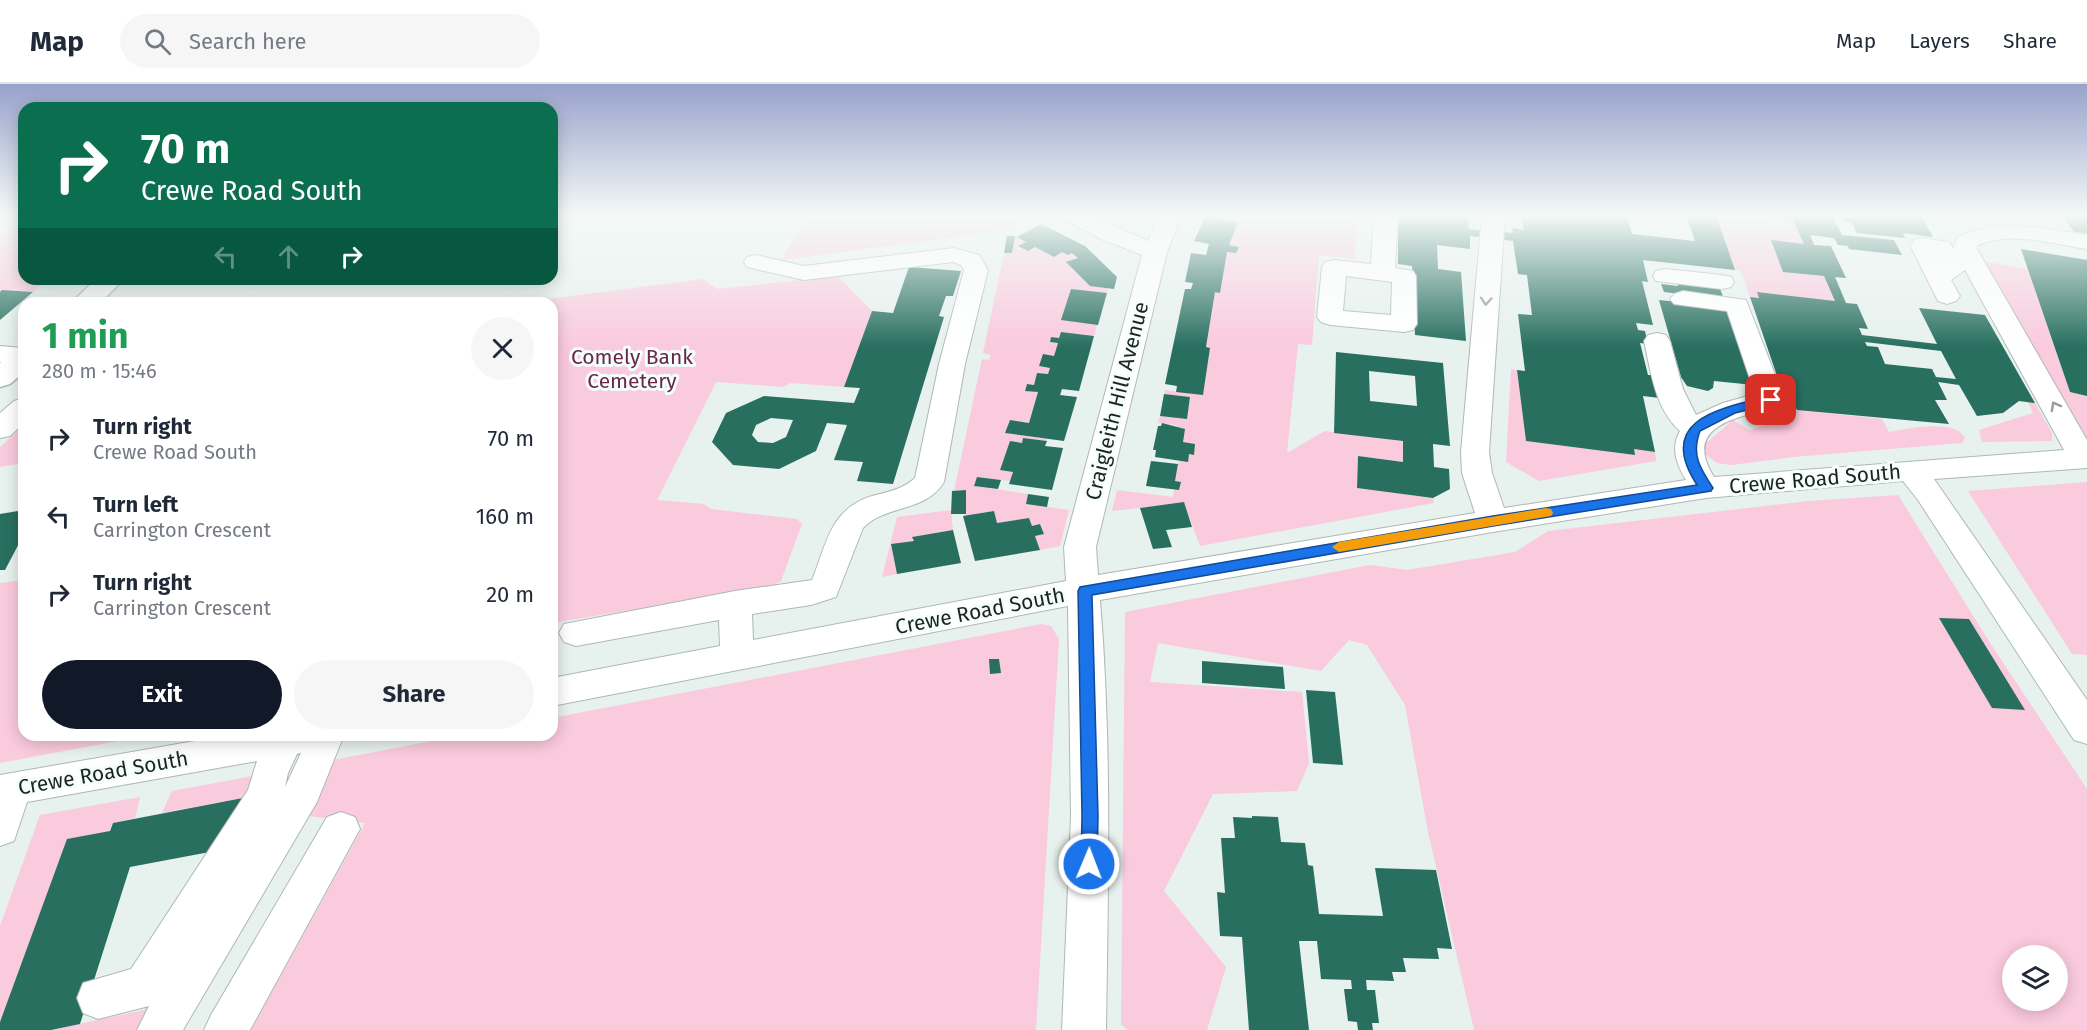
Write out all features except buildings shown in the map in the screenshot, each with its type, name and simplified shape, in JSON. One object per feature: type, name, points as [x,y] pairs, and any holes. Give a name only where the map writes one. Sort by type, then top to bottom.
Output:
[{"type":"main road","points":[[91,297],[104,285]]},
{"type":"main road","points":[[0,378],[18,362]]},
{"type":"street","points":[[756,262],[804,273],[919,259]]},
{"type":"street","points":[[576,633],[735,604],[811,593],[825,588],[850,523],[855,516],[863,510],[909,498],[925,488],[929,482],[952,363],[976,270],[967,259]]},
{"type":"street","name":"Craigleith Hill Avenue","points":[[1084,1030],[1090,816],[1085,591],[1080,547],[1153,259]]},
{"type":"street","points":[[1383,273],[1384,259]]},
{"type":"street","points":[[1490,259],[1475,452],[1477,473],[1493,521]]},
{"type":"street","points":[[1971,259],[2085,458]]},
{"type":"street","points":[[1665,276],[1729,282],[1771,400],[1731,410],[1702,423],[1695,429],[1689,444],[1690,456],[1706,488]]},
{"type":"street","points":[[1683,299],[1737,305]]},
{"type":"street","points":[[1657,341],[1675,406],[1681,417],[1695,429]]},
{"type":"street","points":[[0,354],[18,356]]},
{"type":"street","points":[[0,429],[18,412]]},
{"type":"street","name":"Crewe Road South","points":[[558,691],[1085,591],[1493,521],[1706,488],[1910,470],[2085,458]]},
{"type":"street","points":[[1910,470],[1929,493],[2087,729]]},
{"type":"street","points":[[735,604],[736,657]]},
{"type":"street","name":"Crewe Road South","points":[[7,790],[282,741]]},
{"type":"street","points":[[98,998],[144,987],[265,795],[270,773],[297,741]]},
{"type":"street","points":[[159,1030],[304,790],[324,741]]},
{"type":"street","points":[[0,830],[7,790]]},
{"type":"street","points":[[226,1030],[341,829]]},
{"type":"green space","points":[[0,259],[18,259],[18,285],[42,285],[33,292],[3,290],[0,292]]},
{"type":"green space","points":[[1003,259],[1075,259],[1067,262],[1090,286],[1108,288],[1094,336],[1061,332],[1059,338],[1051,337],[1050,342],[1058,343],[1054,356],[1043,355],[1039,366],[1050,368],[1048,374],[1037,373],[1034,385],[1027,384],[1025,390],[1038,392],[1029,423],[1010,420],[1006,433],[1047,439],[1047,441],[1023,439],[1022,443],[1010,441],[1000,470],[1013,472],[1010,481],[978,477],[975,486],[1028,494],[1026,504],[1069,510],[1060,546],[1040,550],[1035,536],[1044,534],[1041,525],[1032,526],[1029,518],[997,523],[993,511],[966,516],[966,490],[954,491],[982,359],[989,360],[991,355],[983,353]]},
{"type":"green space","points":[[1225,259],[1319,259],[1312,345],[1298,344],[1287,453],[1325,431],[1403,441],[1403,462],[1358,456],[1357,488],[1433,498],[1434,503],[1200,546],[1184,503],[1112,511],[1117,490],[1173,497],[1174,489],[1179,490],[1181,482],[1175,481],[1179,460],[1187,461],[1189,454],[1194,455],[1195,444],[1183,442],[1176,425],[1158,423],[1160,416],[1187,419],[1190,397],[1164,394],[1165,390],[1203,395],[1210,348],[1206,347],[1215,292]]},
{"type":"green space","points":[[1731,259],[1778,259],[1783,272],[1824,276],[1835,301],[1750,297],[1741,271],[1735,270]]},
{"type":"green space","points":[[1977,260],[2028,269],[2070,392],[2087,396],[2087,438],[2085,438]]},
{"type":"green space","name":"Comely Bank Cemetery","points":[[838,276],[872,311],[844,387],[791,383],[783,387],[716,382],[657,500],[704,504],[711,509],[797,519],[802,524],[781,581],[770,587],[558,622],[558,298],[703,279],[717,289]]},
{"type":"green space","points":[[1511,369],[1517,370],[1526,441],[1634,455],[1634,449],[1655,452],[1656,461],[1539,481],[1506,462]]},
{"type":"green space","points":[[2028,402],[2035,403],[2052,433],[2052,441],[1982,442],[1979,430],[2033,413]]},
{"type":"green space","points":[[1797,410],[1882,419],[1889,432],[1930,426],[1951,428],[1965,438],[1962,443],[1793,457],[1731,465],[1717,463],[1705,454],[1704,445],[1733,420],[1750,430],[1789,416]]},
{"type":"green space","points":[[18,430],[18,464],[0,467],[0,447]]},
{"type":"green space","points":[[2087,482],[2087,655],[2072,654],[1968,491]]},
{"type":"green space","points":[[1898,495],[1990,643],[2087,789],[2087,1030],[1474,1030],[1428,832],[1405,705],[1367,645],[1349,640],[1321,671],[1158,643],[1150,682],[1302,692],[1309,763],[1297,791],[1213,794],[1164,891],[1226,967],[1207,1030],[1128,1030],[1121,1025],[1125,612],[1370,565],[1407,570],[1515,552],[1548,531],[1809,501]]},
{"type":"green space","points":[[951,510],[953,530],[913,537],[914,541],[891,545],[897,574],[882,577],[897,517]]},
{"type":"green space","points":[[18,581],[18,741],[118,741],[0,763],[0,583]]},
{"type":"green space","points":[[1041,624],[1051,626],[1059,639],[1036,1030],[251,1030],[365,823],[301,815],[333,760],[431,741],[558,741],[558,717]]},
{"type":"green space","points":[[253,776],[248,797],[162,813],[172,791]]},
{"type":"green space","points":[[281,793],[141,1030],[51,1030],[144,1010]]},
{"type":"green space","points":[[140,797],[135,818],[113,823],[0,1022],[0,926],[40,815]]},
{"type":"slow traffic","points":[[1339,547],[1546,513]]},
{"type":"route","points":[[1089,864],[1088,657],[1085,591],[1138,580],[1493,521],[1706,488],[1693,467],[1690,456],[1690,435],[1702,423],[1731,410],[1771,400]]}]
